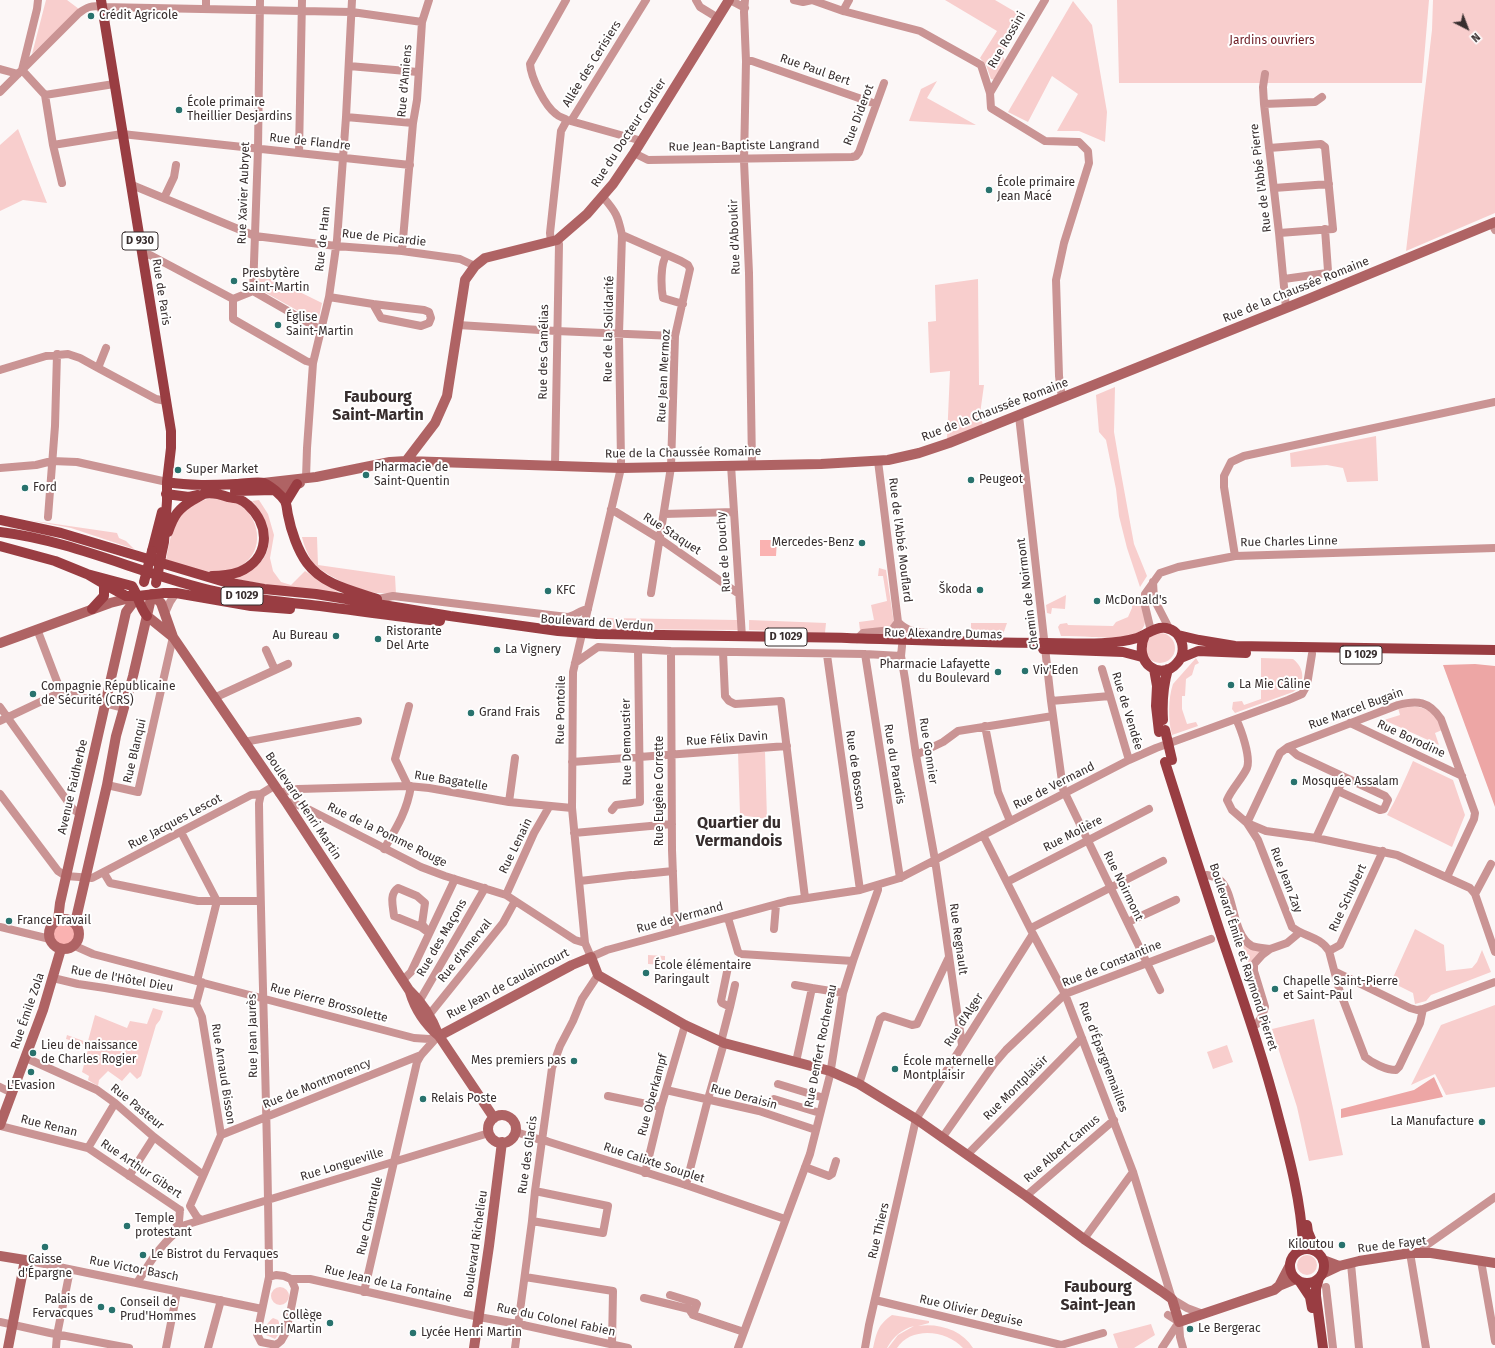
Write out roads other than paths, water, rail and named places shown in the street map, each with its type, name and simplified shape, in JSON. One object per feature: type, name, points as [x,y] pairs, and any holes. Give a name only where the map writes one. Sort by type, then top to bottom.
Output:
[{"type":"main road","name":"Rue de Paris","points":[[101,3],[122,134],[132,185],[171,431],[171,448],[166,482],[167,501],[164,542],[156,583],[152,594]]},
{"type":"main road","name":"Rue de la Chaussée Romaine","points":[[166,482],[199,486],[263,483]]},
{"type":"main road","points":[[263,483],[274,490],[286,502],[288,516],[294,534],[308,564],[322,577],[345,589],[415,610]]},
{"type":"main road","points":[[286,502],[297,484]]},
{"type":"main road","name":"Rue de la Chaussée Romaine","points":[[166,494],[189,497],[217,491],[274,490]]},
{"type":"main road","name":"Rue de Paris","points":[[138,596],[144,582],[166,494]]},
{"type":"main road","points":[[164,542],[177,512],[183,506],[205,494],[221,495],[241,500],[248,504],[261,522],[264,538],[261,553],[247,568],[239,572],[228,575],[201,576]]},
{"type":"main road","name":"D 1029","points":[[0,520],[67,535],[225,582],[258,588],[316,594],[450,616],[582,635]]},
{"type":"main road","name":"D 1029","points":[[0,532],[18,534],[68,546],[164,578],[220,593],[396,616]]},
{"type":"main road","points":[[0,546],[55,561],[87,574],[132,586],[138,596],[141,608],[147,616]]},
{"type":"main road","points":[[87,574],[126,596],[176,593],[251,606],[292,609],[359,618],[396,616]]},
{"type":"main road","points":[[92,609],[104,596],[104,584]]},
{"type":"main road","name":"Boulevard de Verdun","points":[[396,616],[582,635],[742,640]]},
{"type":"main road","points":[[1174,632],[1183,646],[1181,658],[1178,663],[1168,669],[1158,670],[1145,662],[1142,657],[1141,646],[1148,633],[1159,628],[1174,632],[1200,640],[1235,646],[1313,651]]},
{"type":"main road","name":"D 1029","points":[[742,640],[858,639],[956,641],[1046,646],[1124,641],[1148,633]]},
{"type":"main road","name":"Rue Alexandre Dumas","points":[[742,640],[902,651],[1046,646],[1124,652],[1142,657]]},
{"type":"main road","name":"D 1029","points":[[1313,651],[1401,649],[1495,650]]},
{"type":"main road","points":[[1181,658],[1198,651],[1313,651]]},
{"type":"main road","name":"D 1029","points":[[1313,651],[1495,657]]},
{"type":"main road","name":"Boulevard Émile et Raymond Pierret","points":[[1154,668],[1157,686],[1156,706],[1169,761],[1220,930],[1252,1025],[1274,1097],[1290,1162],[1303,1225],[1303,1244],[1297,1252]]},
{"type":"main road","name":"Boulevard Émile et Raymond Pierret","points":[[1162,731],[1164,683],[1168,669]]},
{"type":"main road","name":"Boulevard Émile et Raymond Pierret","points":[[1169,761],[1285,1112],[1296,1160],[1308,1232],[1316,1251]]},
{"type":"main road","points":[[1317,1348],[1310,1297],[1290,1270],[1291,1260],[1297,1252],[1306,1249],[1316,1251],[1323,1260],[1324,1267],[1316,1289],[1316,1296],[1323,1348]]},
{"type":"main road","points":[[1298,1280],[1310,1282],[1321,1276]]},
{"type":"street","points":[[20,72],[38,9],[38,0]]},
{"type":"street","points":[[206,0],[206,9]]},
{"type":"street","name":"Rue Xavier Aubryet","points":[[253,291],[258,149],[260,0]]},
{"type":"street","points":[[299,153],[302,0]]},
{"type":"street","name":"Rue de Ham","points":[[306,478],[313,363],[329,297],[336,246],[346,117],[352,0]]},
{"type":"street","name":"Rue d'Amiens","points":[[410,165],[413,123],[417,100],[422,22],[429,0]]},
{"type":"street","points":[[566,0],[530,64],[530,72],[546,104],[556,115],[642,141]]},
{"type":"street","name":"Allée des Cerisiers","points":[[554,241],[550,233],[561,131],[646,0]]},
{"type":"street","points":[[696,0],[700,7],[718,18]]},
{"type":"street","name":"Rue du Docteur Cordier","points":[[406,460],[435,423],[447,396],[465,280],[475,266],[485,258],[554,241],[587,214],[603,197],[634,153],[730,0]]},
{"type":"street","name":"Rue d'Aboukir","points":[[730,0],[745,4],[746,61],[744,158],[749,273],[752,465]]},
{"type":"street","points":[[796,0],[812,0],[920,31],[981,66],[990,93],[991,108],[1045,141],[1079,142],[1088,151],[1089,163],[1070,224],[1056,280],[1059,376],[1062,398]]},
{"type":"street","points":[[843,10],[849,0]]},
{"type":"street","name":"Rue Rossini","points":[[990,93],[1045,0]]},
{"type":"street","points":[[0,92],[79,13],[88,7],[101,3],[206,9],[352,12],[422,22]]},
{"type":"street","name":"Rue Paul Bert","points":[[746,61],[752,61],[876,104]]},
{"type":"street","points":[[349,66],[418,72]]},
{"type":"street","points":[[0,69],[20,72],[45,95],[53,145],[62,183]]},
{"type":"street","name":"Rue de l'Abbé Pierre","points":[[1265,74],[1263,87],[1264,104],[1270,148],[1286,308]]},
{"type":"street","name":"Rue Diderot","points":[[856,156],[859,152],[884,83]]},
{"type":"street","points":[[45,95],[114,84]]},
{"type":"street","points":[[1264,104],[1315,102],[1322,97]]},
{"type":"street","points":[[346,117],[413,123]]},
{"type":"street","name":"Rue de Flandre","points":[[53,145],[122,134],[410,165]]},
{"type":"street","points":[[1270,148],[1323,145],[1325,147],[1334,229],[1279,234]]},
{"type":"street","name":"Rue Jean-Baptiste Langrand","points":[[634,153],[648,160],[856,156]]},
{"type":"street","points":[[164,198],[174,177],[176,165]]},
{"type":"street","points":[[402,251],[410,165]]},
{"type":"street","points":[[1274,188],[1329,184]]},
{"type":"street","name":"Rue de Picardie","points":[[132,185],[255,236],[336,246],[402,251],[460,259],[475,266]]},
{"type":"street","name":"Rue de la Solidarité","points":[[603,197],[614,209],[622,235],[619,334],[621,468]]},
{"type":"street","name":"Rue de la Chaussée Romaine","points":[[263,483],[306,478],[406,460],[621,468],[821,464],[888,460],[949,443],[1019,416],[1494,225]]},
{"type":"street","points":[[1284,279],[1327,273],[1325,230]]},
{"type":"street","name":"Rue Jean Mermoz","points":[[622,235],[688,265],[690,270],[675,336],[672,467],[651,593]]},
{"type":"street","name":"Rue des Camélias","points":[[554,241],[559,244],[554,465]]},
{"type":"street","points":[[142,254],[150,254],[233,299]]},
{"type":"street","points":[[667,255],[664,260],[662,273],[663,298],[683,304]]},
{"type":"street","points":[[233,299],[253,291],[321,330]]},
{"type":"street","points":[[329,297],[424,310],[429,312],[431,318],[429,323],[421,326],[380,318],[373,304]]},
{"type":"street","points":[[233,299],[233,319],[306,361],[313,363]]},
{"type":"street","points":[[458,325],[675,336]]},
{"type":"street","points":[[98,368],[106,348]]},
{"type":"street","points":[[48,517],[58,367],[57,354]]},
{"type":"street","points":[[0,370],[46,356],[68,354],[80,358],[156,400],[166,401]]},
{"type":"street","name":"Rue Charles Linne","points":[[1495,402],[1244,456],[1231,462],[1224,476],[1224,487],[1235,556],[1495,548]]},
{"type":"street","name":"Chemin de Noirmont","points":[[1019,416],[1051,701],[1063,789],[1065,793]]},
{"type":"street","points":[[0,468],[36,466],[52,461],[77,462],[166,482]]},
{"type":"street","name":"Rue de l'Abbé Mouflard","points":[[878,461],[898,622]]},
{"type":"street","name":"Rue de Douchy","points":[[731,465],[742,640]]},
{"type":"street","name":"Rue Pontoile","points":[[590,957],[585,943],[572,808],[574,672],[621,468]]},
{"type":"street","name":"Rue de la Chaussée Romaine","points":[[274,490],[284,489],[297,484],[306,478]]},
{"type":"street","name":"Rue Staquet","points":[[611,509],[660,539],[739,594]]},
{"type":"street","points":[[664,514],[734,512]]},
{"type":"street","points":[[1148,633],[1145,594],[1160,573],[1173,568],[1235,556]]},
{"type":"street","points":[[1153,582],[1154,599],[1174,632]]},
{"type":"street","points":[[165,613],[176,593]]},
{"type":"street","points":[[75,923],[108,785],[116,736],[133,676],[152,594]]},
{"type":"street","name":"Boulevard Henri Martin","points":[[152,594],[161,603],[173,637],[286,802],[403,980],[409,990],[414,1005],[429,1027],[439,1036]]},
{"type":"street","points":[[0,643],[110,602],[138,596]]},
{"type":"street","name":"Avenue Faidherbe","points":[[58,920],[60,903],[126,612],[138,596]]},
{"type":"street","name":"Boulevard de Verdun","points":[[378,599],[393,596],[567,617],[571,617],[582,609],[588,608]]},
{"type":"street","name":"Boulevard Henri Martin","points":[[147,616],[173,637]]},
{"type":"street","points":[[858,639],[863,633],[892,630],[898,622],[906,629],[914,632],[946,635],[956,641]]},
{"type":"street","points":[[37,629],[61,692]]},
{"type":"street","name":"Rue Blanqui","points":[[108,785],[138,792],[173,637]]},
{"type":"street","name":"Rue Alexandre Dumas","points":[[575,663],[598,647],[638,650],[827,654],[865,654],[902,651]]},
{"type":"street","points":[[266,650],[275,670]]},
{"type":"street","name":"Rue Demoustier","points":[[612,810],[616,805],[640,802],[638,650]]},
{"type":"street","name":"Rue Eugène Corrette","points":[[671,651],[672,824],[676,931]]},
{"type":"street","name":"Rue Gonnier","points":[[902,651],[916,755],[935,860]]},
{"type":"street","name":"Rue de Vermand","points":[[590,957],[607,950],[776,904],[860,890],[900,878],[1156,748],[1302,694],[1308,685],[1313,651]]},
{"type":"street","points":[[723,652],[725,696],[729,701],[735,704],[782,701],[805,898]]},
{"type":"street","name":"Rue de Bosson","points":[[827,654],[860,890]]},
{"type":"street","name":"Rue du Paradis","points":[[865,654],[900,878]]},
{"type":"street","points":[[214,698],[288,664]]},
{"type":"street","name":"Rue de Vendée","points":[[1102,669],[1130,760]]},
{"type":"street","points":[[4,719],[61,692],[124,708]]},
{"type":"street","points":[[1051,701],[1110,696]]},
{"type":"street","name":"Rue Marcel Bugain","points":[[1247,823],[1280,753],[1288,747],[1407,703],[1414,702],[1426,704],[1436,712],[1441,719],[1475,813],[1474,819],[1447,877]]},
{"type":"street","points":[[384,849],[398,826],[408,804],[410,786],[395,759],[409,706]]},
{"type":"street","points":[[0,707],[4,719],[73,809],[80,814]]},
{"type":"street","points":[[916,755],[943,742],[958,731],[1053,716]]},
{"type":"street","points":[[1236,719],[1248,755],[1247,767],[1231,790],[1227,800],[1232,810],[1247,823],[1266,830],[1316,838],[1397,855],[1470,888],[1475,894],[1495,952]]},
{"type":"street","points":[[244,742],[358,721]]},
{"type":"street","name":"Rue Borodine","points":[[1350,723],[1462,776]]},
{"type":"street","points":[[985,726],[998,792],[1010,821]]},
{"type":"street","name":"Rue Félix Davin","points":[[572,762],[787,746]]},
{"type":"street","points":[[1288,747],[1297,755],[1385,796],[1388,800],[1387,805],[1384,809],[1380,810],[1338,790]]},
{"type":"street","points":[[509,802],[515,758]]},
{"type":"street","points":[[1316,838],[1344,777]]},
{"type":"street","name":"Rue Bagatelle","points":[[277,789],[410,786],[509,802],[572,808]]},
{"type":"street","name":"Rue Jacques Lescot","points":[[86,878],[94,878],[104,873],[251,795],[261,794],[277,789]]},
{"type":"street","name":"Rue Noirmont","points":[[1065,793],[1160,990]]},
{"type":"street","points":[[0,794],[58,871],[66,876],[86,878]]},
{"type":"street","name":"Rue Jean Jaurès","points":[[261,794],[259,802],[260,901],[264,999],[269,1277],[257,1334],[261,1342],[276,1347]]},
{"type":"street","name":"Rue de la Pomme Rouge","points":[[286,802],[306,808],[417,865],[485,888],[515,900],[575,940],[585,943]]},
{"type":"street","name":"Rue Lenain","points":[[506,896],[534,833],[549,806]]},
{"type":"street","name":"Rue Molière","points":[[1008,882],[1149,809]]},
{"type":"street","name":"Rue Jean Zay","points":[[1247,823],[1258,840],[1288,919],[1292,927],[1299,933]]},
{"type":"street","points":[[574,833],[672,824]]},
{"type":"street","points":[[181,832],[217,901],[199,982],[196,1004]]},
{"type":"street","name":"Rue d'Épargnemailles","points":[[983,835],[1065,994],[1133,1172],[1172,1299]]},
{"type":"street","name":"Rue Schubert","points":[[1329,951],[1340,945],[1383,851]]},
{"type":"street","name":"Rue Regnault","points":[[935,860],[962,1045]]},
{"type":"street","points":[[1032,931],[1111,887],[1163,861]]},
{"type":"street","points":[[1475,894],[1490,864]]},
{"type":"street","points":[[580,881],[673,871]]},
{"type":"street","points":[[104,873],[110,883],[198,901],[260,901]]},
{"type":"street","points":[[1207,875],[1220,880],[1226,887],[1241,933],[1246,941],[1253,946],[1270,949]]},
{"type":"street","points":[[403,980],[411,972],[455,879]]},
{"type":"street","name":"Rue Denfert Rochereau","points":[[738,1348],[805,1167],[816,1130],[830,1071],[843,993],[878,890],[878,885]]},
{"type":"street","points":[[398,888],[417,896],[425,903],[422,924],[429,934],[421,927],[394,916],[392,896],[395,890],[398,888]]},
{"type":"street","name":"Rue des Maçons","points":[[420,1000],[485,888]]},
{"type":"street","name":"Rue d'Amerval","points":[[429,1015],[502,923],[515,900]]},
{"type":"street","points":[[1128,922],[1176,900]]},
{"type":"street","points":[[774,929],[776,904]]},
{"type":"street","points":[[728,918],[738,952],[741,954],[853,961]]},
{"type":"street","points":[[67,919],[75,923],[80,932],[80,937],[75,946],[66,950],[52,944],[49,935],[52,926],[58,920],[67,919]]},
{"type":"street","points":[[0,927],[50,939]]},
{"type":"street","name":"Rue d'Alger","points":[[916,1119],[1032,931]]},
{"type":"street","points":[[1257,1024],[1265,1007],[1254,971],[1254,964],[1270,949],[1287,943],[1299,933],[1308,935],[1326,945],[1336,972],[1339,989],[1365,1056],[1370,1061],[1392,1070],[1396,1070],[1399,1067],[1420,1022],[1423,1009]]},
{"type":"street","name":"Rue de Constantine","points":[[942,1138],[994,1064],[1006,1050],[1065,994],[1211,939]]},
{"type":"street","name":"Rue Pierre Brossolette","points":[[75,946],[93,954],[414,1038],[429,1039],[439,1036]]},
{"type":"street","name":"Rue Émile Zola","points":[[0,1126],[26,1058],[53,978],[61,949]]},
{"type":"street","points":[[859,1084],[880,1019],[884,1016],[912,1026],[917,1024],[949,956]]},
{"type":"street","points":[[590,957],[598,975],[686,1025],[723,1042],[830,1071],[859,1084],[916,1119],[1026,1196],[1084,1239],[1172,1299],[1187,1308],[1203,1314]]},
{"type":"street","name":"Rue Jean de Caulaincourt","points":[[439,1036],[572,965],[590,957]]},
{"type":"street","points":[[728,967],[721,1001],[730,1007]]},
{"type":"street","points":[[1336,972],[1417,1010],[1495,982]]},
{"type":"street","name":"Rue des Glacis","points":[[515,1348],[552,1068],[560,1046],[582,999],[598,975]]},
{"type":"street","name":"Rue de l'Hôtel Dieu","points":[[53,978],[78,984],[196,1004]]},
{"type":"street","points":[[795,985],[843,993]]},
{"type":"street","points":[[686,1185],[723,1042],[735,986]]},
{"type":"street","points":[[796,1062],[812,988]]},
{"type":"street","name":"Boulevard Henri Martin","points":[[409,990],[420,1000],[439,1036],[494,1118]]},
{"type":"street","name":"Rue Arnaud Bisson","points":[[196,1004],[202,1017],[221,1135]]},
{"type":"street","name":"Rue Oberkampf","points":[[645,1173],[661,1107],[686,1025]]},
{"type":"street","name":"Rue Chantrelle","points":[[364,1292],[417,1062],[421,1055],[439,1036]]},
{"type":"street","name":"Rue Montplaisir","points":[[967,1155],[1082,1038]]},
{"type":"street","name":"Rue de Montmorency","points":[[221,1135],[421,1055]]},
{"type":"street","name":"Rue Pasteur","points":[[26,1058],[97,1090],[115,1103],[154,1137],[203,1176]]},
{"type":"street","points":[[778,1084],[824,1098]]},
{"type":"street","points":[[0,1087],[12,1093]]},
{"type":"street","name":"Rue Deraisin","points":[[666,1090],[759,1111],[816,1130]]},
{"type":"street","points":[[608,1096],[661,1107]]},
{"type":"street","points":[[774,1099],[820,1114]]},
{"type":"street","name":"Rue Renan","points":[[0,1126],[88,1148],[115,1103]]},
{"type":"street","points":[[502,1115],[510,1117],[515,1124],[516,1132],[512,1138],[502,1142],[494,1140],[489,1134],[489,1125],[494,1118],[502,1115]]},
{"type":"street","name":"Rue Thiers","points":[[865,1348],[916,1119]]},
{"type":"street","name":"Rue Albert Camus","points":[[1026,1196],[1114,1120]]},
{"type":"street","name":"Rue Calixte Souplet","points":[[516,1132],[686,1185],[785,1219]]},
{"type":"street","name":"Rue Longueville","points":[[173,1234],[185,1225],[489,1134]]},
{"type":"street","points":[[137,1283],[156,1251],[173,1234],[179,1221],[180,1210],[190,1206],[221,1135]]},
{"type":"street","points":[[129,1176],[154,1137]]},
{"type":"street","name":"Boulevard Richelieu","points":[[474,1348],[502,1142]]},
{"type":"street","name":"Rue Arthur Gibert","points":[[88,1148],[180,1210]]},
{"type":"street","points":[[805,1167],[829,1176],[832,1174],[836,1161]]},
{"type":"street","points":[[1084,1239],[1133,1172]]},
{"type":"street","points":[[532,1221],[603,1234],[608,1206],[535,1191]]},
{"type":"street","points":[[1422,1253],[1424,1247],[1495,1197]]},
{"type":"street","points":[[190,1206],[201,1220]]},
{"type":"street","points":[[1410,1253],[1426,1348]]},
{"type":"street","name":"Rue de Fayet","points":[[1321,1276],[1339,1266],[1410,1253],[1431,1253],[1495,1263]]},
{"type":"street","name":"Rue Victor Basch","points":[[0,1256],[262,1308]]},
{"type":"street","points":[[8,1348],[25,1260]]},
{"type":"street","points":[[1323,1260],[1339,1266]]},
{"type":"street","points":[[1481,1261],[1495,1341]]},
{"type":"street","points":[[1351,1264],[1359,1348]]},
{"type":"street","points":[[1279,1286],[1290,1265]]},
{"type":"street","points":[[56,1348],[57,1335],[70,1270]]},
{"type":"street","name":"Rue Jean de La Fontaine","points":[[269,1277],[276,1275],[291,1279],[310,1279],[479,1317]]},
{"type":"street","points":[[525,1277],[614,1291],[612,1344]]},
{"type":"street","points":[[276,1347],[283,1338],[290,1314],[295,1288],[291,1279]]},
{"type":"street","points":[[1162,1348],[1179,1322],[1274,1290],[1279,1286],[1298,1280]]},
{"type":"street","points":[[1326,1287],[1333,1348]]},
{"type":"street","points":[[166,1348],[177,1292]]},
{"type":"street","points":[[670,1296],[696,1303],[697,1304],[693,1315]]},
{"type":"street","points":[[644,1298],[689,1309],[693,1315],[744,1332]]},
{"type":"street","points":[[1172,1299],[1179,1322],[1180,1337],[1183,1348]]},
{"type":"street","points":[[208,1348],[221,1300]]},
{"type":"street","name":"Rue Olivier Deguise","points":[[875,1300],[1061,1346]]},
{"type":"street","points":[[1168,1315],[1179,1322]]},
{"type":"street","name":"Rue du Colonel Fabien","points":[[479,1317],[512,1322],[628,1348]]},
{"type":"street","points":[[0,1322],[57,1335],[129,1348]]},
{"type":"street","points":[[1061,1346],[1103,1333]]},
{"type":"place","name":"Crédit Agricole","points":[[91,16]]},
{"type":"place","name":"École primaire Theillier Desjardins","points":[[179,110]]},
{"type":"place","name":"École primaire Jean Macé","points":[[989,190]]},
{"type":"place","name":"Presbytère Saint-Martin","points":[[234,281]]},
{"type":"place","name":"Église Saint-Martin","points":[[278,325]]},
{"type":"place","name":"Super Market","points":[[178,470]]},
{"type":"place","name":"Pharmacie de Saint-Quentin","points":[[366,475]]},
{"type":"place","name":"Peugeot","points":[[971,480]]},
{"type":"place","name":"Ford","points":[[25,488]]},
{"type":"place","name":"Mercedes-Benz","points":[[862,543]]},
{"type":"place","name":"Škoda","points":[[980,590]]},
{"type":"place","name":"KFC","points":[[548,591]]},
{"type":"place","name":"McDonald's","points":[[1097,601]]},
{"type":"place","name":"Au Bureau","points":[[336,636]]},
{"type":"place","name":"Ristorante Del Arte","points":[[378,639]]},
{"type":"place","name":"La Vignery","points":[[497,650]]},
{"type":"place","name":"Viv'Eden","points":[[1025,671]]},
{"type":"place","name":"Pharmacie Lafayette du Boulevard","points":[[998,672]]},
{"type":"place","name":"La Mie Câline","points":[[1231,685]]},
{"type":"place","name":"Compagnie Républicaine de Sécurité (CRS)","points":[[33,694]]},
{"type":"place","name":"Grand Frais","points":[[471,713]]},
{"type":"place","name":"Mosquée Assalam","points":[[1294,782]]},
{"type":"place","name":"France Travail","points":[[9,921]]},
{"type":"place","name":"École élémentaire Paringault","points":[[646,973]]},
{"type":"place","name":"Chapelle Saint-Pierre et Saint-Paul","points":[[1275,989]]},
{"type":"place","name":"Lieu de naissance de Charles Rogier","points":[[33,1053]]},
{"type":"place","name":"Mes premiers pas","points":[[574,1061]]},
{"type":"place","name":"École maternelle Montplaisir","points":[[895,1069]]},
{"type":"place","name":"L'Evasion","points":[[31,1072]]},
{"type":"place","name":"Relais Poste","points":[[423,1099]]},
{"type":"place","name":"La Manufacture","points":[[1482,1122]]},
{"type":"place","name":"Temple protestant","points":[[127,1226]]},
{"type":"place","name":"Kiloutou","points":[[1342,1245]]},
{"type":"place","name":"Caisse d'Épargne","points":[[45,1247]]},
{"type":"place","name":"Le Bistrot du Fervaques","points":[[143,1255]]},
{"type":"place","name":"Palais de Fervacques","points":[[101,1307]]},
{"type":"place","name":"Conseil de Prud'Hommes","points":[[112,1310]]},
{"type":"place","name":"Collège Henri Martin","points":[[330,1323]]},
{"type":"place","name":"Le Bergerac","points":[[1190,1329]]},
{"type":"place","name":"Lycée Henri Martin","points":[[413,1333]]},
{"type":"district","name":"Faubourg Saint-Martin","points":[[378,407]]},
{"type":"district","name":"Quartier du Vermandois","points":[[739,833]]},
{"type":"district","name":"Faubourg Saint-Jean","points":[[1098,1297]]},
{"type":"park label","name":"Jardins ouvriers","points":[[1272,41]]}]
